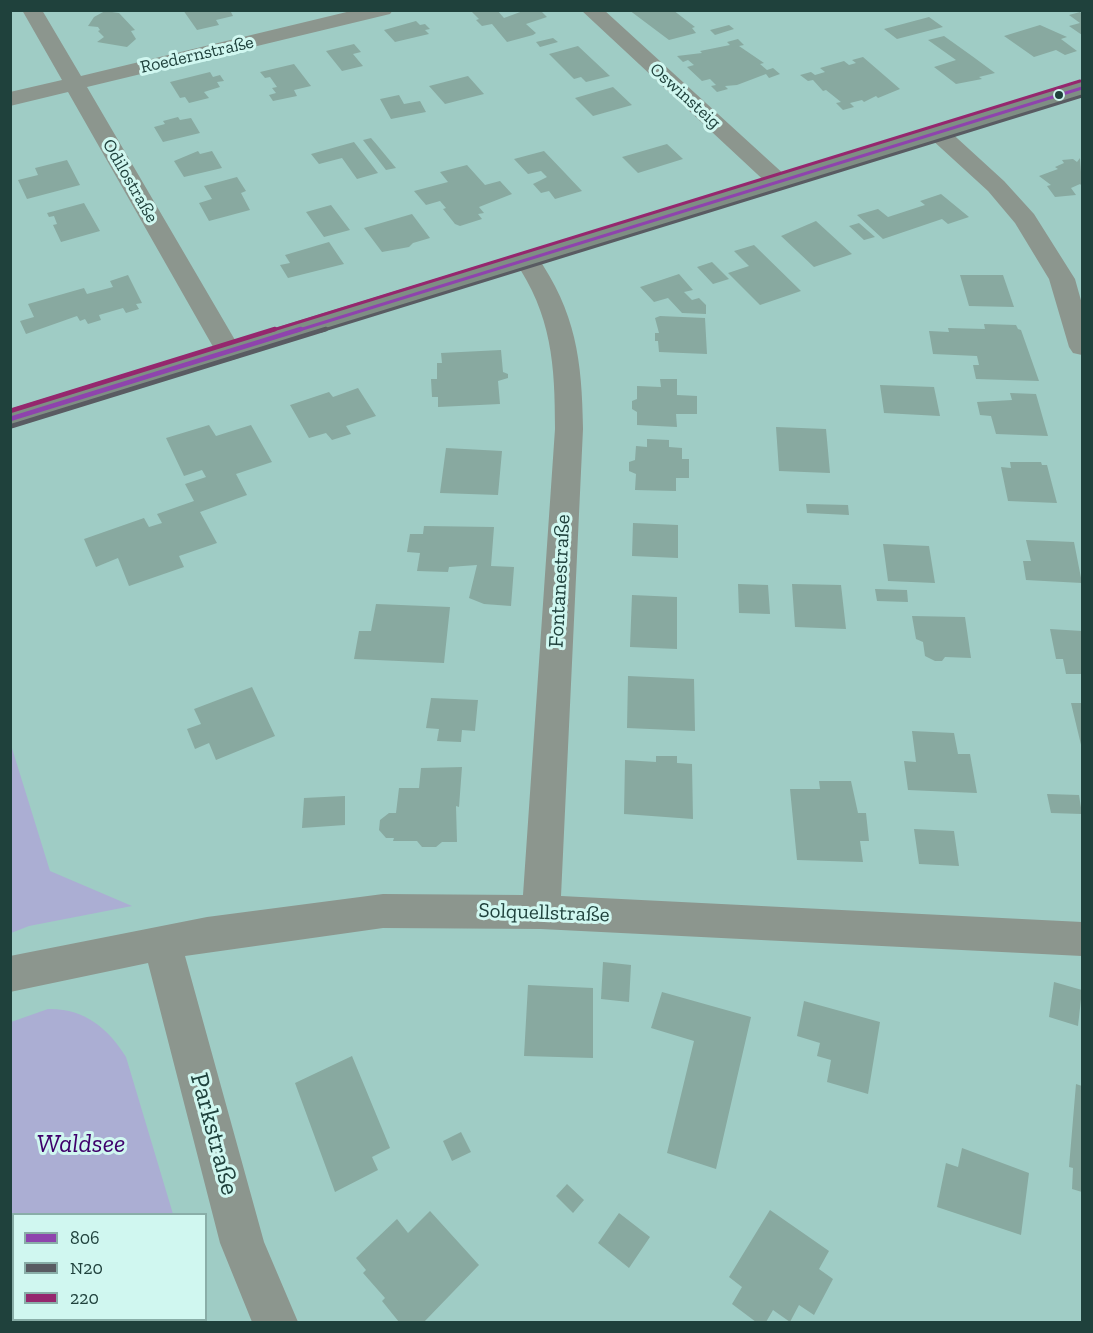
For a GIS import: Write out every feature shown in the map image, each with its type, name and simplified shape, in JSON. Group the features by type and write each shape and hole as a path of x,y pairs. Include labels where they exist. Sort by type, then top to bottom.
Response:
{"main road":[{"path":"10,418 1083,88"}],"street":[{"name":"Odilostraße","path":"32,10 229,352"},
{"name":"Roedernstraße","path":"10,99 383,10"},
{"name":"Oswinsteig","path":"591,10 779,182"},
{"path":"938,133 996,186 1025,219 1062,279 1083,347"},
{"name":"Fontanestraße","path":"527,260 543,281 554,305 563,336 569,381 569,440 541,912"},
{"name":"Solquellstraße","path":"10,974 162,942 280,922 383,911 541,912 1083,939"},
{"name":"Parkstraße","path":"162,942 242,1243 275,1323"}],"green space":[{"path":"11,745 50,871 132,906 29,926 11,933"},
{"name":"Waldsee","path":"48,1009 61,1010 84,1016 111,1037 126,1057 173,1213 12,1213 12,1321 207,1322 11,1322 11,1022"}],"building":[{"path":"183,10 230,10 233,16 216,20 219,25 197,30"},
{"path":"497,10 504,18 523,11 540,10 547,17 526,24 536,33 533,35 507,42 492,24 482,26 476,20 479,19 472,12"},
{"path":"629,10 673,10 695,27 692,28 696,33 669,40"},
{"path":"105,11 119,13 135,30 131,31 136,39 127,47 97,42 104,37 98,31 100,30 98,27 88,26 94,17"},
{"path":"1080,12 1082,14 1082,35 1069,26 1080,23 1069,15"},
{"path":"929,17 943,27 897,39 884,29"},
{"path":"416,21 420,25 425,24 430,29 425,30 429,34 395,42 384,30"},
{"path":"729,25 734,29 715,35 710,30"},
{"path":"1040,25 1067,37 1061,39 1077,51 1065,55 1056,50 1034,57 1004,36"},
{"path":"944,36 995,73 979,77 982,79 956,84 934,67 956,60 928,40"},
{"path":"553,38 558,42 540,47 536,42"},
{"path":"738,39 744,45 739,46 764,63 760,64 767,70 773,68 780,74 769,78 766,74 737,85 725,86 728,89 717,92 711,86 716,85 710,79 702,81 687,67 694,65 688,60 683,62 677,56 702,53 700,51 730,45 727,42"},
{"path":"354,44 361,52 353,54 363,66 342,71 326,51"},
{"path":"578,46 610,76 586,82 581,77 574,79 549,54"},
{"path":"863,57 900,89 864,102 862,100 850,103 854,107 843,110 836,103 841,102 826,90 823,91 813,80 808,81 800,75 811,72 815,75 825,72 820,68 844,61 849,65 856,63 852,60"},
{"path":"294,64 311,86 294,90 297,96 273,101 269,95 276,93 272,88 277,87 270,77 265,78 260,72"},
{"path":"210,72 213,77 220,75 224,81 217,82 220,87 204,92 209,98 189,103 185,97 180,98 170,82"},
{"path":"468,76 484,94 445,104 429,86"},
{"path":"613,87 632,105 593,116 575,98"},
{"path":"399,95 404,104 420,101 426,112 391,119 380,99"},
{"path":"178,117 180,120 191,118 200,133 163,142 154,127 165,124 163,121"},
{"path":"371,138 396,168 386,170 363,140"},
{"path":"354,142 378,173 357,179 342,158 319,164 311,154"},
{"path":"667,144 683,159 638,173 622,157"},
{"path":"198,151 200,154 212,151 222,168 184,177 174,161"},
{"path":"544,151 582,191 555,199 549,191 541,193 533,184 547,177 541,171 528,174 514,159"},
{"path":"1080,158 1082,186 1080,184 1071,188 1076,195 1055,197 1047,186 1051,185 1039,176 1058,169 1055,167 1064,163 1062,160 1073,159 1077,162"},
{"path":"67,160 80,185 27,199 18,180 38,175 35,168"},
{"path":"467,165 485,185 500,181 512,194 479,207 484,213 478,214 482,219 460,226 455,224 443,209 446,208 440,201 426,205 414,191 448,182 440,172"},
{"path":"237,177 246,191 241,193 250,210 209,221 199,203 212,199 204,186"},
{"path":"941,194 969,217 948,224 942,219 883,239 857,215 878,209 888,217 925,205 920,201"},
{"path":"84,203 100,231 61,242 53,225 57,224 54,216 49,217 47,213"},
{"path":"331,205 350,230 324,237 306,212"},
{"path":"412,214 430,238 413,243 409,247 382,252 364,228"},
{"path":"816,221 852,254 814,267 781,236"},
{"path":"859,223 875,237 864,240 849,226"},
{"path":"329,242 344,264 288,278 280,265 290,263 285,255"},
{"path":"754,245 801,291 760,305 728,273 749,266 734,251"},
{"path":"712,262 729,279 713,284 697,267"},
{"path":"679,274 693,290 684,292 692,300 699,298 706,305 706,314 682,313 668,298 654,302 640,287"},
{"path":"128,275 142,303 136,304 139,309 126,313 123,308 99,315 101,320 88,324 85,319 80,321 77,316 26,334 20,321 34,317 28,304 84,288 87,294 113,287 110,281"},
{"path":"960,275 1003,275 1014,307 969,306"},
{"path":"660,316 705,318 707,354 659,352 658,341 655,341 655,333 659,333 655,318"},
{"path":"984,324 1016,325 1021,330 1039,381 976,379 973,365 979,365 977,356 933,354 929,331 949,332 948,328 985,329"},
{"path":"501,350 503,372 508,374 508,378 498,381 500,404 438,407 438,397 432,397 431,379 437,379 437,363 442,363 441,353"},
{"path":"660,379 677,379 677,395 697,396 697,414 676,414 677,427 637,425 637,412 632,409 632,401 637,399 637,386 661,387"},
{"path":"880,385 934,387 940,416 884,413"},
{"path":"358,388 376,416 346,426 351,434 332,440 326,433 309,438 290,405 329,392 333,397"},
{"path":"1010,393 1036,394 1048,436 996,434 991,416 980,415 977,402 1012,400"},
{"path":"209,425 216,436 251,425 272,462 236,474 247,495 200,512 217,543 179,556 184,567 129,586 118,558 96,567 84,539 144,518 149,527 162,523 157,514 194,501 185,484 206,477 202,470 184,476 166,438"},
{"path":"776,427 826,429 830,473 779,471"},
{"path":"647,439 669,440 669,447 682,448 682,459 689,459 689,478 676,478 676,491 635,490 636,474 629,471 629,462 635,460 636,446 647,447"},
{"path":"446,448 502,451 498,495 440,493"},
{"path":"1010,462 1041,462 1042,465 1047,465 1057,503 1008,501 1001,467 1011,468"},
{"path":"806,504 848,505 849,515 807,513"},
{"path":"633,523 678,525 678,558 632,556"},
{"path":"424,526 494,527 491,566 514,567 511,606 484,604 469,598 477,565 449,567 448,572 417,571 420,553 407,552 410,534 423,534"},
{"path":"1026,540 1074,542 1082,583 1026,580 1023,561 1031,561"},
{"path":"883,544 929,546 935,583 888,581"},
{"path":"738,584 768,585 770,614 739,613"},
{"path":"792,584 841,585 846,629 795,627"},
{"path":"875,589 907,590 908,602 877,601"},
{"path":"632,595 677,597 677,649 630,647"},
{"path":"376,604 450,607 444,663 354,659 359,631 371,631"},
{"path":"912,616 965,617 971,658 945,657 942,661 935,661 925,656 923,642 916,639"},
{"path":"1050,629 1082,631 1082,674 1066,674 1063,659 1056,659"},
{"path":"628,676 694,679 695,731 627,728"},
{"path":"252,687 275,736 216,760 209,743 195,749 187,729 201,724 194,709"},
{"path":"431,698 478,700 475,731 462,730 461,742 437,741 439,729 426,728"},
{"path":"1071,703 1082,703 1082,749"},
{"path":"912,731 954,733 958,754 970,754 977,793 908,790 904,761 916,762"},
{"path":"656,756 677,756 677,763 692,764 693,819 624,814 625,760 656,762"},
{"path":"462,767 459,807 456,806 457,842 442,842 436,847 422,847 417,841 393,841 394,838 386,838 379,830 380,820 389,813 396,813 399,788 419,788 421,768"},
{"path":"819,781 851,781 858,813 866,813 869,841 860,841 863,862 797,860 790,789 820,789"},
{"path":"1047,794 1079,795 1082,814 1051,813"},
{"path":"345,796 345,825 302,828 304,798"},
{"path":"914,829 954,831 959,866 919,864"},
{"path":"603,962 631,965 629,1002 601,999"},
{"path":"1054,982 1082,990 1078,1026 1049,1017"},
{"path":"528,985 593,988 593,1058 524,1056"},
{"path":"662,992 751,1017 716,1169 667,1153 694,1041 651,1028"},
{"path":"804,1001 880,1022 868,1094 827,1082 831,1060 817,1056 820,1043 797,1036"},
{"path":"352,1056 390,1148 372,1157 378,1170 335,1192 295,1083"},
{"path":"1076,1084 1082,1086 1082,1192 1072,1189 1073,1168 1069,1167"},
{"path":"461,1132 471,1152 452,1161 443,1141"},
{"path":"962,1148 1029,1173 1021,1235 937,1207 946,1163 958,1167"},
{"path":"567,1184 584,1200 573,1213 556,1196"},
{"path":"770,1210 829,1251 819,1269 833,1279 814,1315 799,1305 790,1322 773,1310 766,1322 756,1322 732,1304 742,1287 729,1277"},
{"path":"430,1211 479,1265 424,1322 399,1322 382,1301 385,1298 363,1273 366,1270 356,1258 397,1219 408,1233"},
{"path":"619,1213 650,1237 629,1268 598,1243"}],"transit line":[{"name":"220","path":"10,411 1080,81"},
{"name":"806","path":"10,419 1082,88"},
{"name":"N20","path":"12,426 1082,96"}]}
